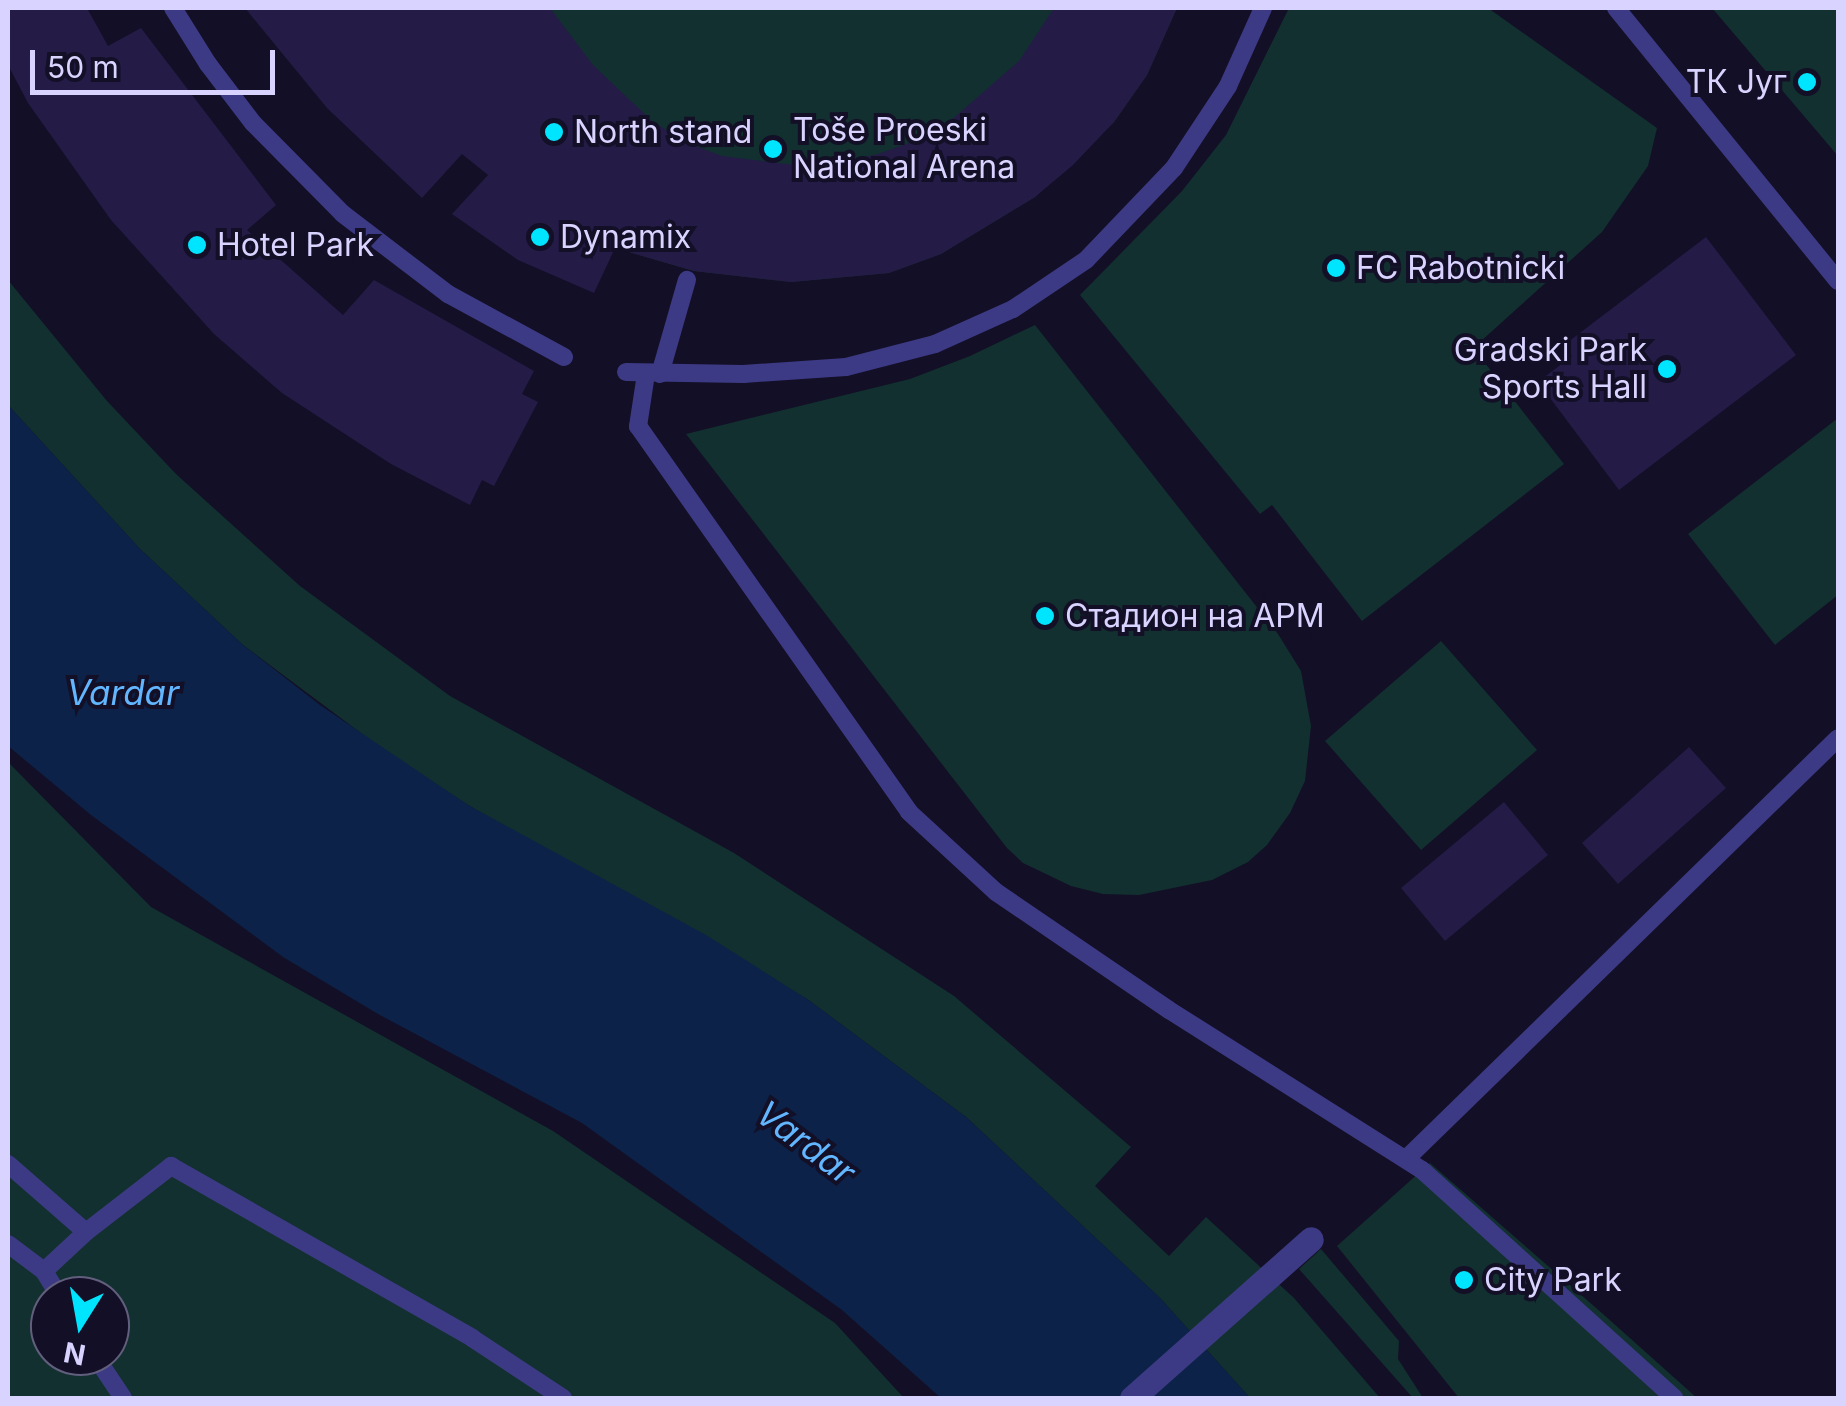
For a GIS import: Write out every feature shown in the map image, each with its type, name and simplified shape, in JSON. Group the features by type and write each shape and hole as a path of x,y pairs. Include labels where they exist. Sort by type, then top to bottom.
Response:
{"street":[{"path":"1132,1398 1311,1240"}],"lane":[{"path":"174,8 208,64 253,123 343,214 448,294 564,357"},
{"path":"626,372 743,374 846,367 935,344 1013,309 1086,260 1174,168 1228,86 1263,8"},
{"path":"1616,8 1838,282"},
{"path":"687,280 638,426 909,812 996,892 1169,1010 1406,1159 1674,1398"},
{"path":"1406,1159 1838,738"},
{"path":"8,1164 86,1232"},
{"path":"44,1271 86,1232 171,1166 472,1338 563,1398"},
{"path":"8,1244 47,1276"},
{"path":"108,1376 123,1398"}],"green space":[{"name":"Toše Proeski National Arena","path":"324,8 1177,8 1147,75 1114,122 1035,197 941,254 889,273 791,282 694,271 615,248 361,53"},
{"name":"FC Rabotnicki","path":"1289,8 1488,8 1657,128 1648,166 1602,232 1470,351 1474,349 1564,464 1362,621 1272,505 1260,514 1080,295 1182,191 1226,135"},
{"name":"ТК Југ","path":"1712,8 1838,8 1838,156"},
{"path":"8,280 107,401 176,474 300,586 450,696 734,853 954,996 1131,1147 1095,1186 1169,1256 1206,1217 1294,1298 1380,1398 1250,1398 1160,1298 966,1117 807,999 468,805 389,754 243,645 140,549 8,405"},
{"name":"Стадион на АРМ","path":"1035,325 1278,634 1301,671 1311,726 1305,781 1290,813 1267,845 1248,862 1212,880 1139,895 1103,894 1071,886 1023,863 1007,848 686,434 910,379"},
{"path":"1838,418 1838,595 1775,645 1688,534"},
{"path":"1441,641 1537,750 1421,850 1325,741"},
{"path":"8,762 151,907 553,1131 835,1323 904,1398 8,1398"},
{"name":"City Park","path":"1430,1163 1697,1398 1459,1398 1337,1246"},
{"path":"1321,1249 1399,1341 1398,1359 1423,1398 1413,1398 1299,1269"}],"water":[{"name":"Vardar","path":"8,405 140,549 243,645 320,705 468,805 706,935 807,999 966,1117 1160,1298 1250,1398 941,1398 842,1310 582,1123 378,1014 283,957 91,815 8,746"}],"building":[{"name":"Hotel Park","path":"8,8 87,8 108,46 141,28 276,205 247,230 343,315 374,280 534,371 522,394 538,402 494,486 482,480 470,505 391,464 282,393 214,334 111,220 28,103 8,65"},
{"name":"Toše Proeski National Arena","path":"245,8 550,8 593,65 652,121 685,142 722,156 803,166 875,155 912,142 949,122 1019,61 1054,8 1177,8 1147,75 1114,122 1073,165 1035,197 941,254 889,273 791,282 694,271 615,248 594,293 518,260 452,214 488,175 462,154 422,198 327,108"},
{"name":"Gradski Park Sports Hall","path":"1706,237 1796,355 1619,490 1538,382 1572,356 1564,345"},
{"path":"1689,747 1726,788 1618,884 1582,843"},
{"path":"1504,802 1548,855 1445,941 1401,888"}],"place":[{"name":"ТК Југ","path":"1807,82"},
{"name":"North stand","path":"554,132"},
{"name":"Toše Proeski National Arena","path":"773,149"},
{"name":"Dynamix","path":"540,237"},
{"name":"Hotel Park","path":"197,245"},
{"name":"FC Rabotnicki","path":"1336,268"},
{"name":"Gradski Park Sports Hall","path":"1667,369"},
{"name":"Стадион на АРМ","path":"1045,616"},
{"name":"City Park","path":"1464,1280"}]}
